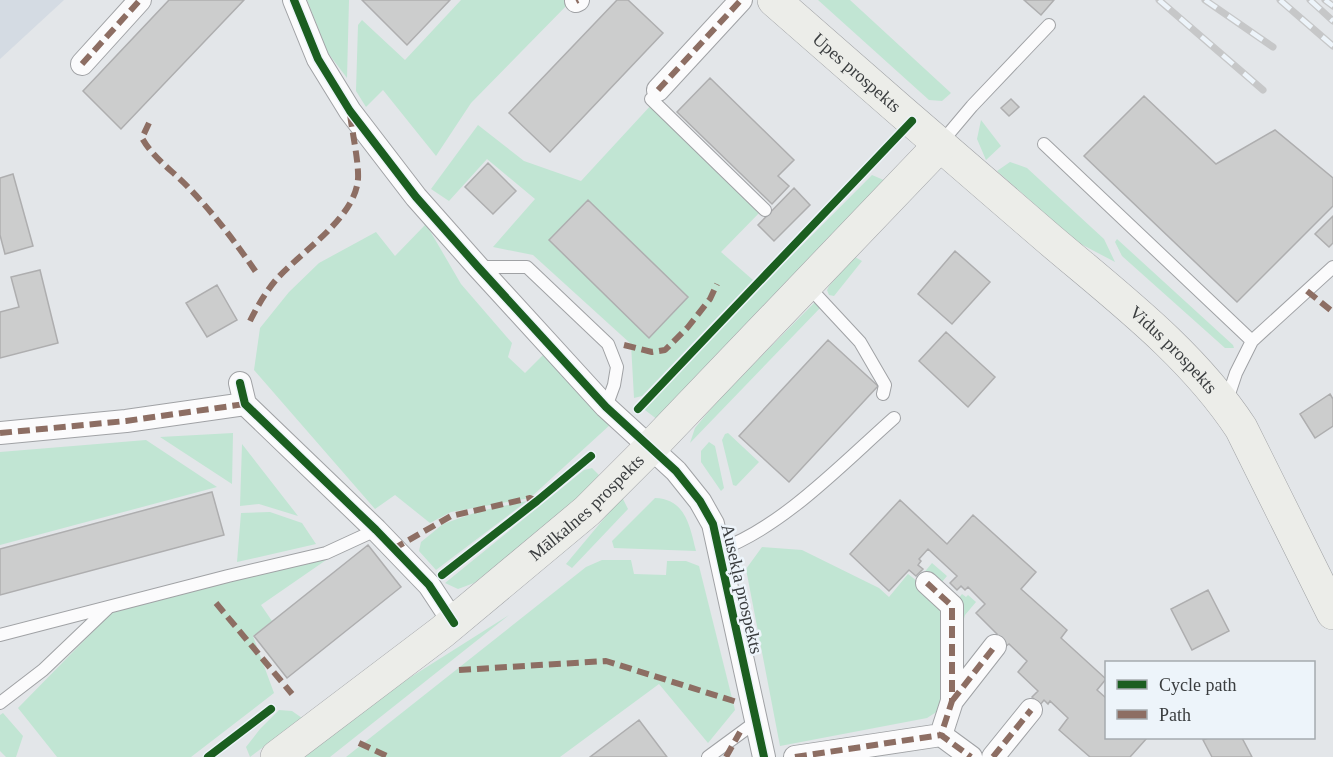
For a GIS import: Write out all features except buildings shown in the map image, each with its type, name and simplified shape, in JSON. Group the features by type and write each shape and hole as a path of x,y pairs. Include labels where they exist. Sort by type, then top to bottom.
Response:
{"main road":[{"name":"Upes prospekts","path":"774,0 939,145"},
{"name":"Mālkalnes prospekts","path":"277,757 454,623 587,511 807,285 939,145"},
{"name":"Vidus prospekts","path":"939,145 1125,304 1197,370 1226,404 1241,428 1333,613"}],"street":[{"path":"82,64 140,0"},
{"name":"Ausekļa prospekts","path":"294,0 318,59 350,111 416,197 606,406 676,471 700,501 713,524 764,757"},
{"path":"655,94 741,0"},
{"path":"0,433 126,422 243,393 429,585 454,623"},
{"path":"927,583 952,606 952,700 941,735"},
{"path":"952,700 995,646"},
{"path":"993,757 1031,710"},
{"path":"795,757 941,735 971,757"}],"lane":[{"path":"939,145 972,106 1049,25"},
{"path":"655,94 765,210"},
{"path":"1044,144 1252,341"},
{"path":"478,267 527,267 608,344 617,366 614,385 606,406"},
{"path":"1226,404 1236,373 1252,341 1333,267"},
{"path":"807,285 860,342 885,385 883,394"},
{"path":"719,550 741,542 784,514 894,418"},
{"path":"0,635 326,553 376,530"},
{"path":"0,704 43,670 111,606"},
{"path":"708,757 757,721"}],"shaded area":[{"path":"0,0 64,0 0,59"}],"green space":[{"path":"307,0 349,0 347,78 328,53"},
{"path":"461,0 572,0 471,103 436,156 383,90 366,107 356,91 358,25 362,20 405,60"},
{"path":"818,0 850,0 951,93 942,101 929,100"},
{"path":"653,103 762,210 721,252 753,280 642,396 634,398 631,344 533,255 493,247 535,199 487,159 449,201 431,189 478,125 524,161 581,181"},
{"path":"981,120 1001,146 986,160 977,139"},
{"path":"1010,162 1027,168 1104,239 1115,262 1077,242 997,171"},
{"path":"872,175 886,181 658,420 641,407"},
{"path":"426,224 461,284 512,343 508,357 525,373 543,355 611,424 530,498 451,512 430,523 395,495 375,509 254,370 260,328 289,292 319,263 376,232 395,256"},
{"path":"1117,239 1234,348 1225,348 1122,256 1115,242"},
{"path":"855,257 862,261 834,296 829,295 827,290 829,286"},
{"path":"817,300 822,306 690,443 695,428 719,399"},
{"path":"233,433 232,484 160,437"},
{"path":"728,433 759,462 736,486 733,485 722,440"},
{"path":"146,440 217,487 0,545 0,452"},
{"path":"709,442 715,446 724,488 721,491 701,462 701,451"},
{"path":"242,444 298,516 259,504 240,506"},
{"path":"592,468 599,475 571,506 474,583 458,589 445,583 584,470"},
{"path":"622,497 628,509 572,568 566,564"},
{"path":"655,498 674,503 680,509 689,524 696,551 614,548 612,541"},
{"path":"527,501 436,570 419,551 421,542 443,524 480,511"},
{"path":"270,512 302,523 316,544 237,562 241,513"},
{"path":"762,547 802,550 879,588 889,597 908,574 917,581 932,563 947,576 941,583 959,598 962,594 966,597 968,595 976,602 965,615 938,711 927,718 780,746 746,569"},
{"path":"329,558 261,605 272,621 253,636 274,693 191,757 57,757 18,708 115,609"},
{"path":"602,560 631,560 634,574 666,575 667,561 686,561 699,566 735,710 708,743 659,684 560,757 346,757 586,567"},
{"path":"509,615 330,757 305,757 384,694"},
{"path":"279,710 292,711 302,718 250,757 246,747"},
{"path":"3,713 23,736 16,757 6,757 0,751 0,715"}],"railway":[{"path":"1159,0 1263,90"},
{"path":"1205,0 1273,47"},
{"path":"1280,0 1333,46"},
{"path":"1310,0 1333,21"},
{"path":"1325,0 1333,6"}],"marked path":[{"path":"82,64 140,0"},
{"path":"658,90 741,0"},
{"path":"250,321 261,300 275,281 337,221 355,194 358,172 350,114"},
{"path":"149,123 142,138 147,145 207,208 256,272"},
{"path":"624,345 652,352 665,350 688,327 710,299 717,284"},
{"path":"1307,291 1333,312"},
{"path":"0,433 126,421 245,404"},
{"path":"393,549 451,516 530,498 537,501"},
{"path":"927,583 952,606 952,701 941,735 971,757"},
{"path":"216,603 292,694"},
{"path":"952,701 995,646"},
{"path":"459,670 606,661 737,702"},
{"path":"993,757 1031,710"},
{"path":"726,757 740,732"},
{"path":"795,757 941,735"},
{"path":"359,743 389,757"}],"cycle path":[{"path":"294,0 318,59 350,111 416,197 606,407 676,471 700,501 713,524 764,757"},
{"path":"638,409 912,121"},
{"path":"240,383 245,404 376,530 429,585 454,623"},
{"path":"442,575 591,456"},
{"path":"208,757 271,709"}]}
